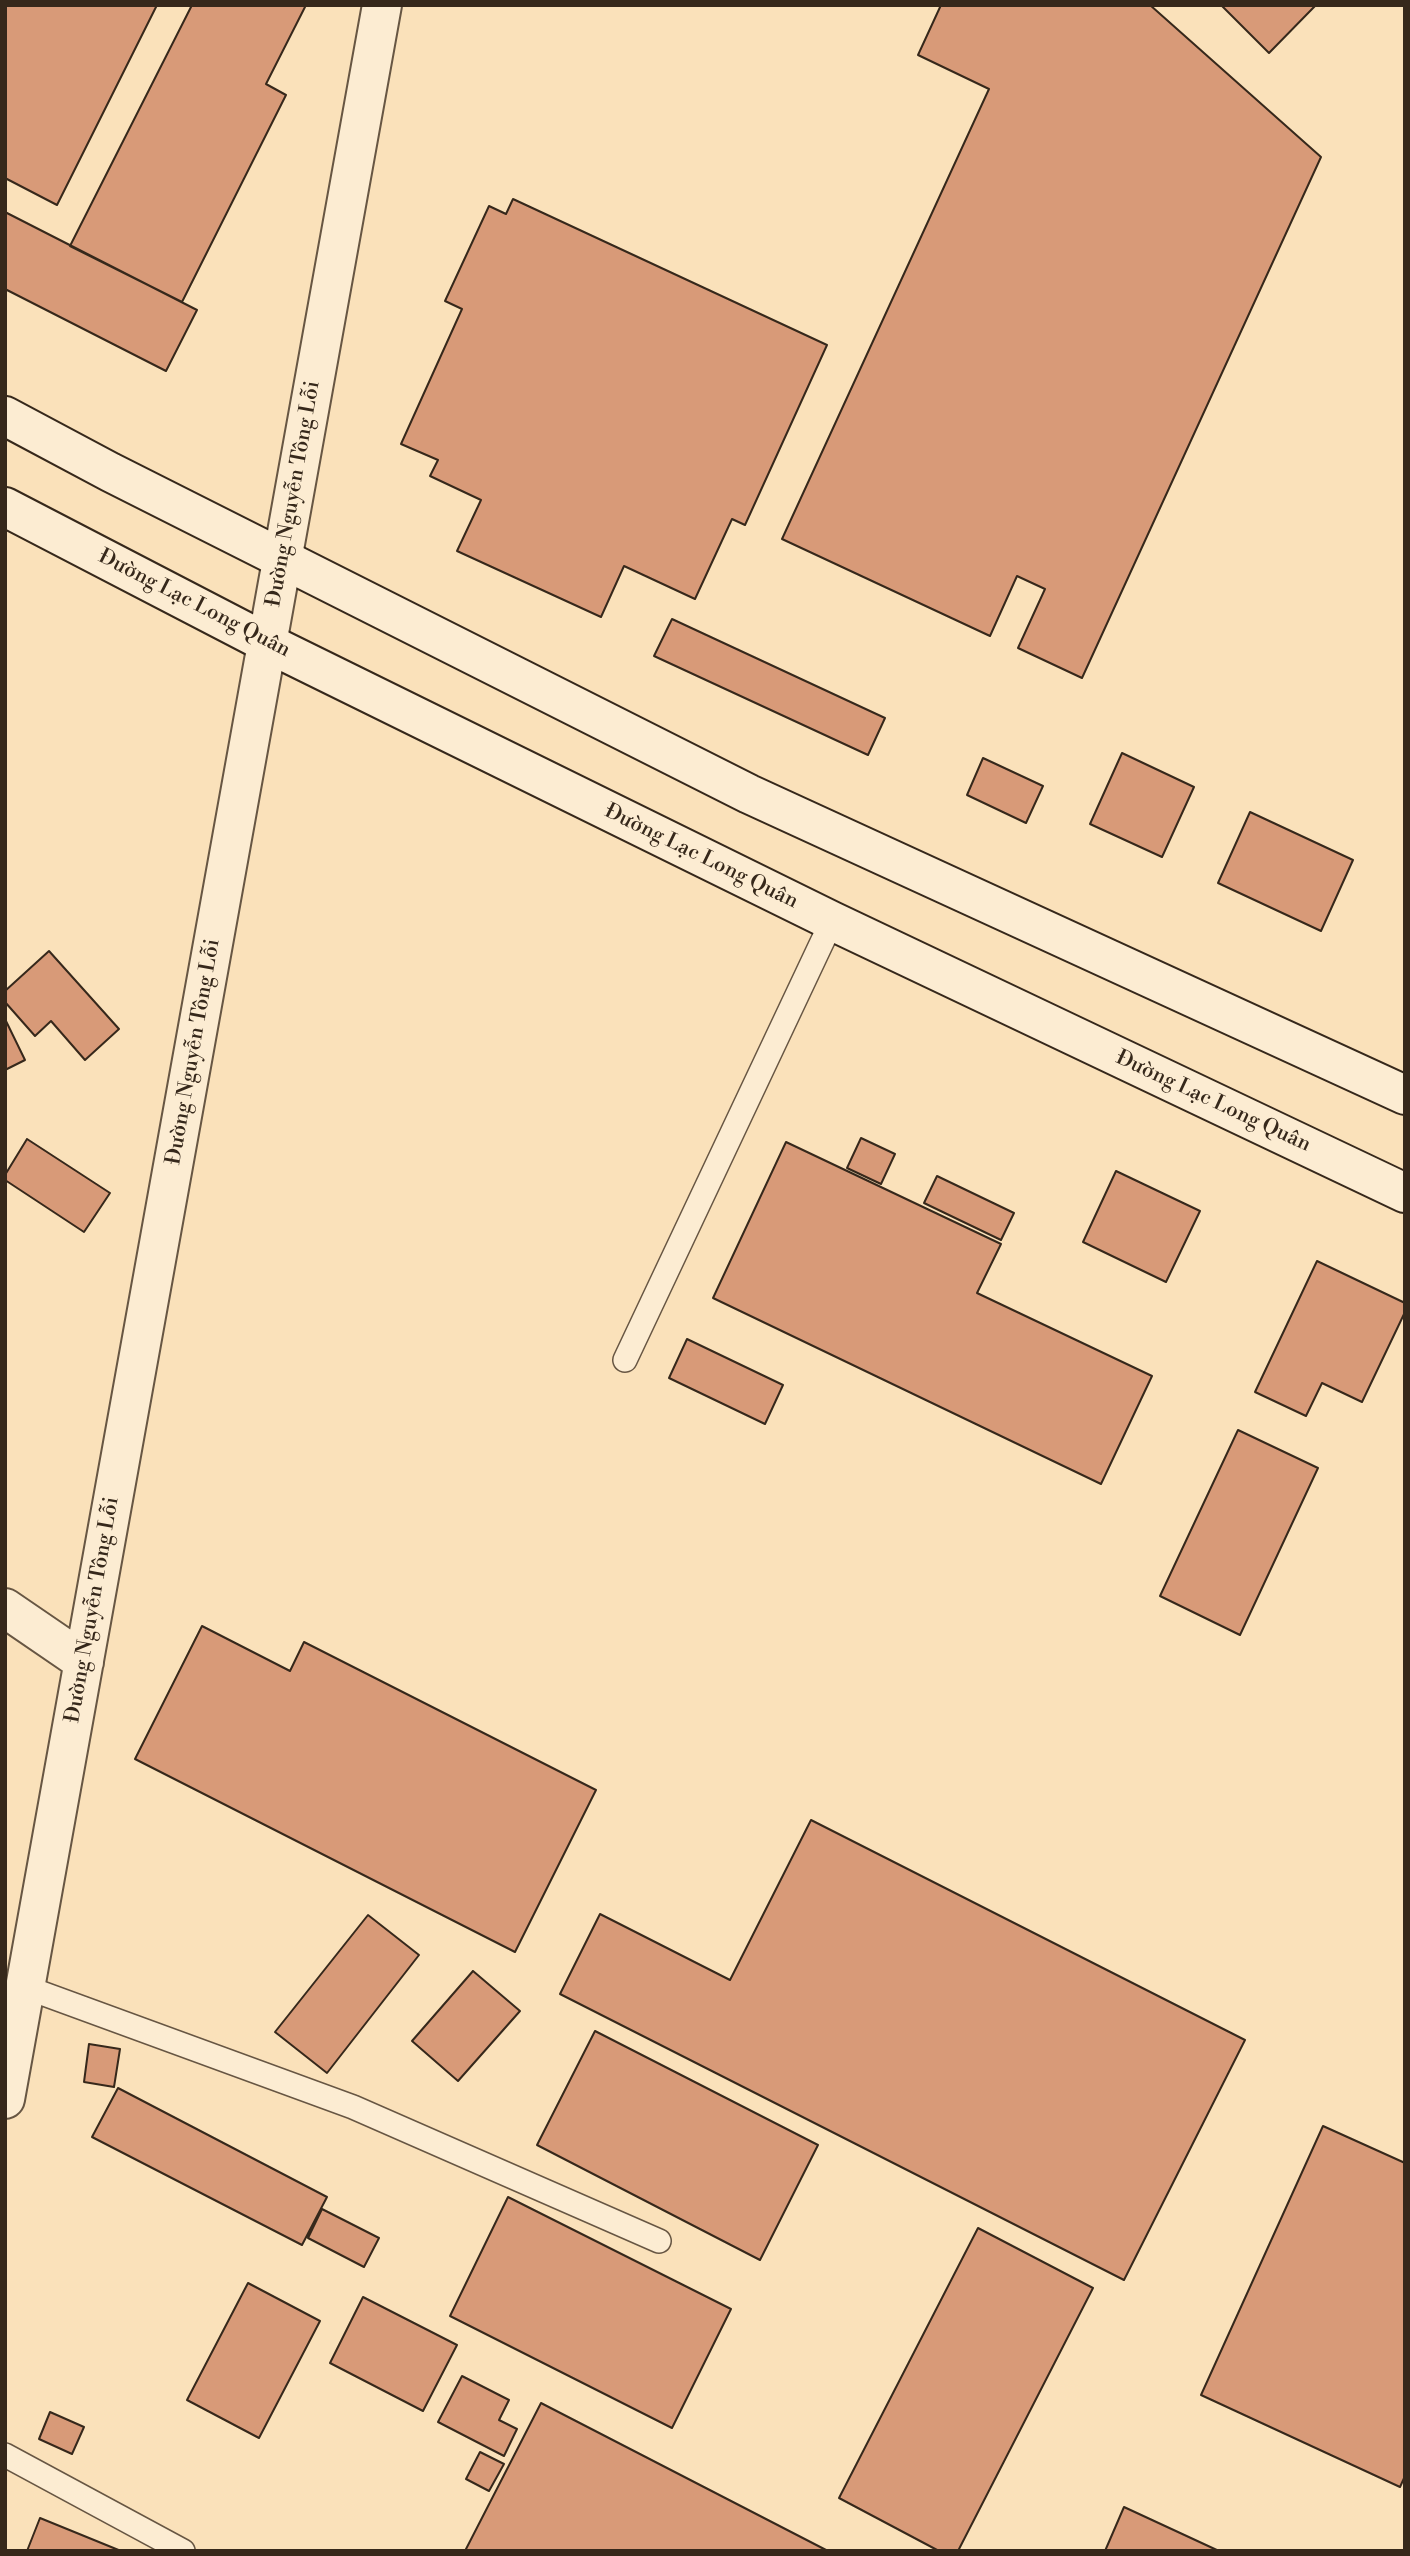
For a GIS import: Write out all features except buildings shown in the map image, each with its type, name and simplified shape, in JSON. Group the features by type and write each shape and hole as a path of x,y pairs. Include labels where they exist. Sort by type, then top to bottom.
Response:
{"main road":[{"name":"Đường Nguyễn Tông Lỗi","path":"5,2099 382,5"},
{"path":"5,416 110,472 749,794 1405,1095"},
{"name":"Đường Lạc Long Quân","path":"5,507 267,643 832,921 1405,1193"},
{"path":"5,1608 84,1662"}],"lane":[{"path":"625,1360 832,921"},
{"path":"26,1987 353,2107 659,2241"},
{"path":"5,2455 183,2551"}]}
